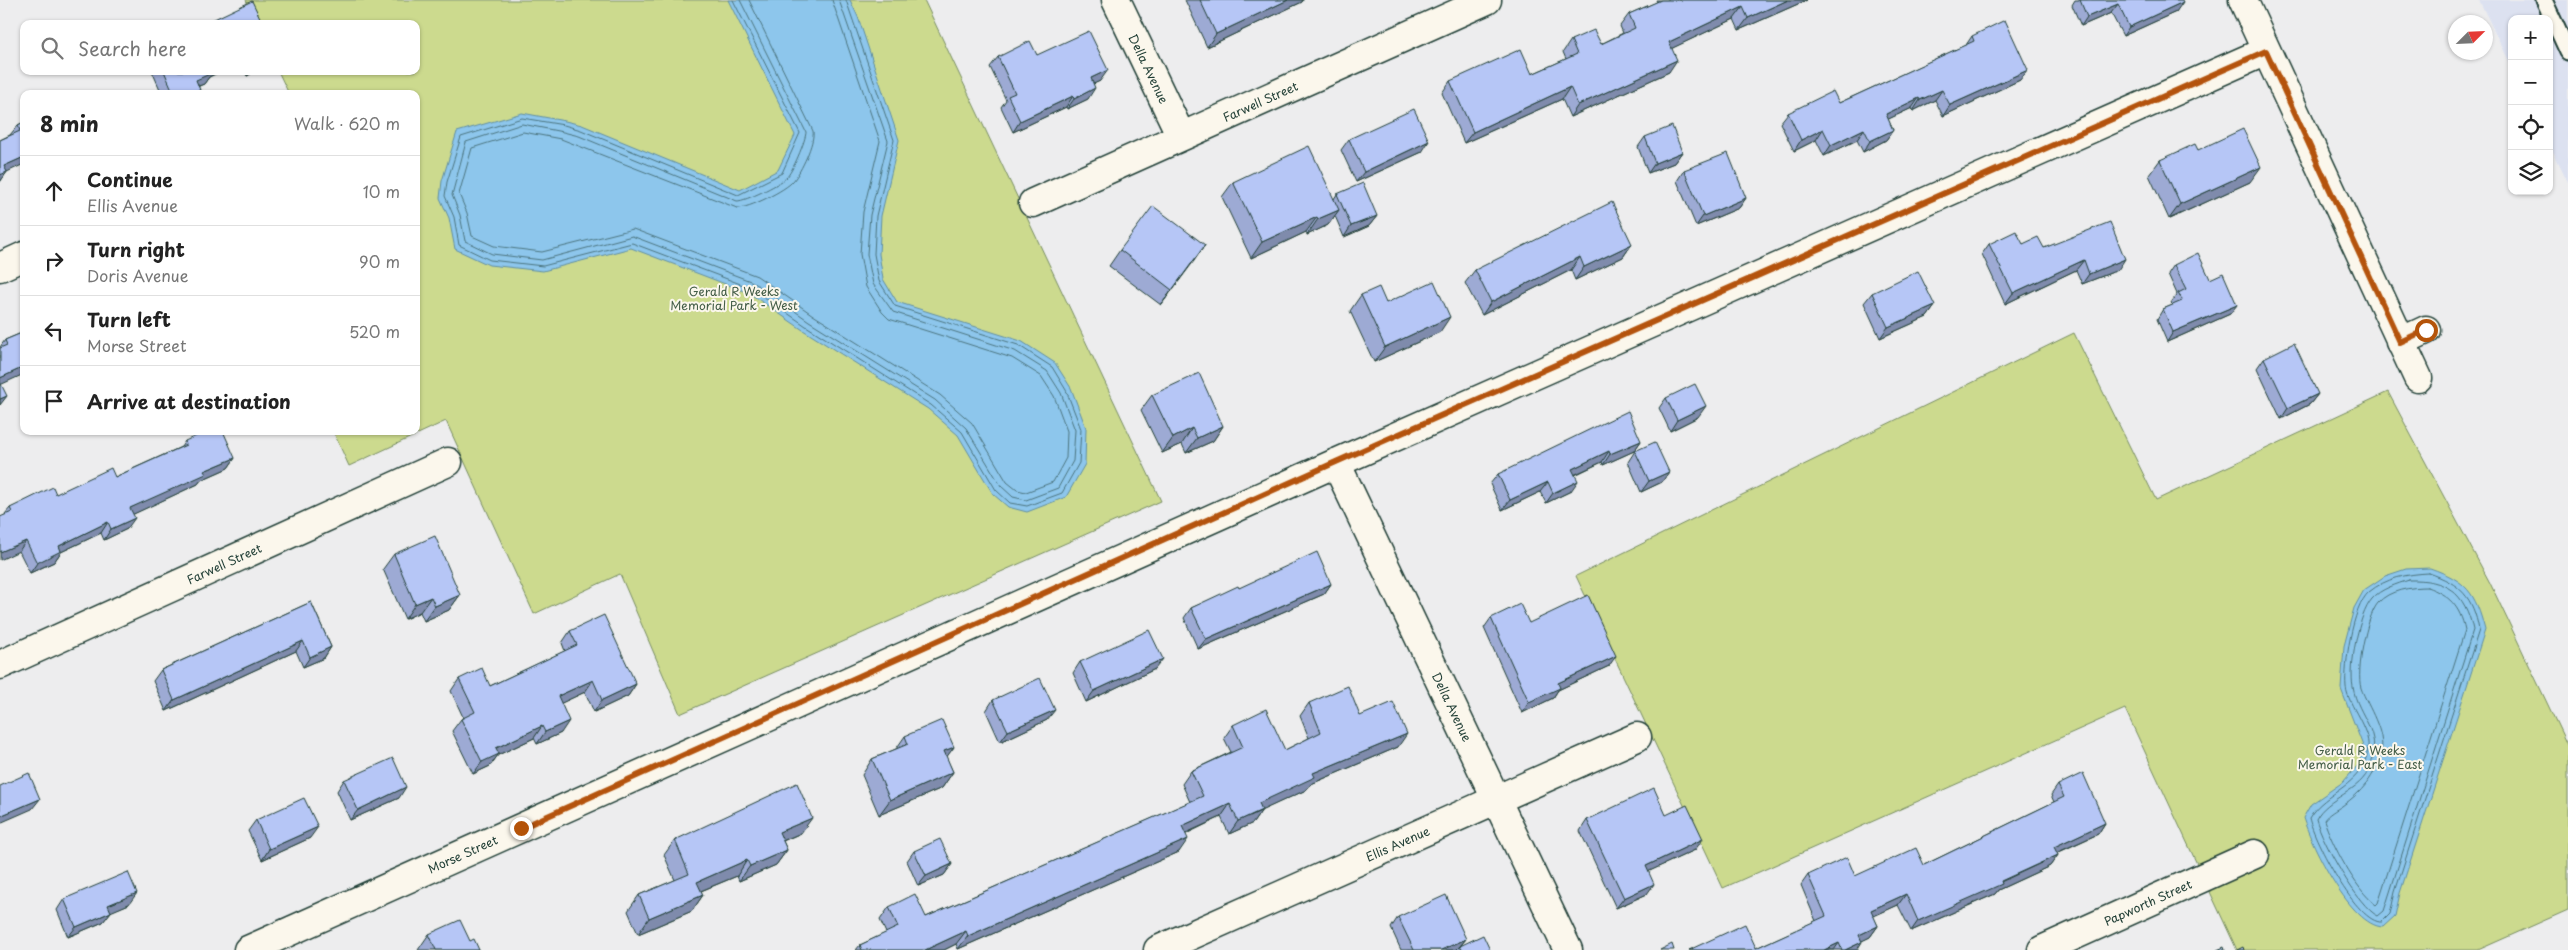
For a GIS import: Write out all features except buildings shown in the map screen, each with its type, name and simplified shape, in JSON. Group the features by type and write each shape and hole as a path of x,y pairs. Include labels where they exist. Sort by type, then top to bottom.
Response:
{"street":[{"name":"Della Avenue","path":"1116,0 1181,136"},
{"name":"Farwell Street","path":"1033,203 1487,0"},
{"path":"2243,0 2418,378"},
{"name":"Morse Street","path":"248,950 1336,462 2266,51"},
{"path":"0,267 20,258"},
{"path":"2400,342 2426,330"},
{"name":"Farwell Street","path":"0,665 448,462"},
{"name":"Della Avenue","path":"1336,462 1568,950"},
{"name":"Ellis Avenue","path":"1158,950 1637,737"},
{"name":"Papworth Street","path":"2042,950 2256,854"}],"lane":[{"path":"2544,0 2568,52"}],"shaded area":[{"path":"2479,0 2568,0 2568,182 2553,151 2553,15 2508,15 2508,59 2493,28 2493,15 2486,15"}],"green space":[{"name":"Gerald R Weeks Memorial Park - West","path":"246,0 924,0 1161,501 680,714 620,574 534,614 446,421 420,433 420,90 287,90 280,75 420,75 420,20 254,20"},
{"name":"Gerald R Weeks Memorial Park - East","path":"2074,333 2156,500 2388,392 2490,583 2568,747 2568,910 2478,950 2237,950 2125,709 1723,888 1576,576"},
{"name":"Gerald R Weeks Memorial Park - West","path":"335,435 416,435 349,466"}],"water":[{"path":"728,0 850,0 858,17 899,140 881,216 879,254 883,279 897,302 1021,341 1055,363 1071,388 1086,428 1085,464 1066,497 1027,512 1008,507 993,494 958,435 928,409 803,330 749,293 631,248 543,271 489,265 455,249 449,218 440,198 442,181 457,132 522,113 582,125 740,190 778,170 795,135"},
{"path":"2430,568 2453,578 2468,590 2477,606 2485,630 2400,893 2395,916 2383,927 2371,923 2358,913 2334,883 2315,847 2303,818 2311,804 2343,782 2359,764 2363,746 2341,689 2344,646 2354,608 2364,590 2385,576 2406,569"}],"route":[{"path":"521,828 1336,462 2266,51 2400,342 2426,330"}]}
